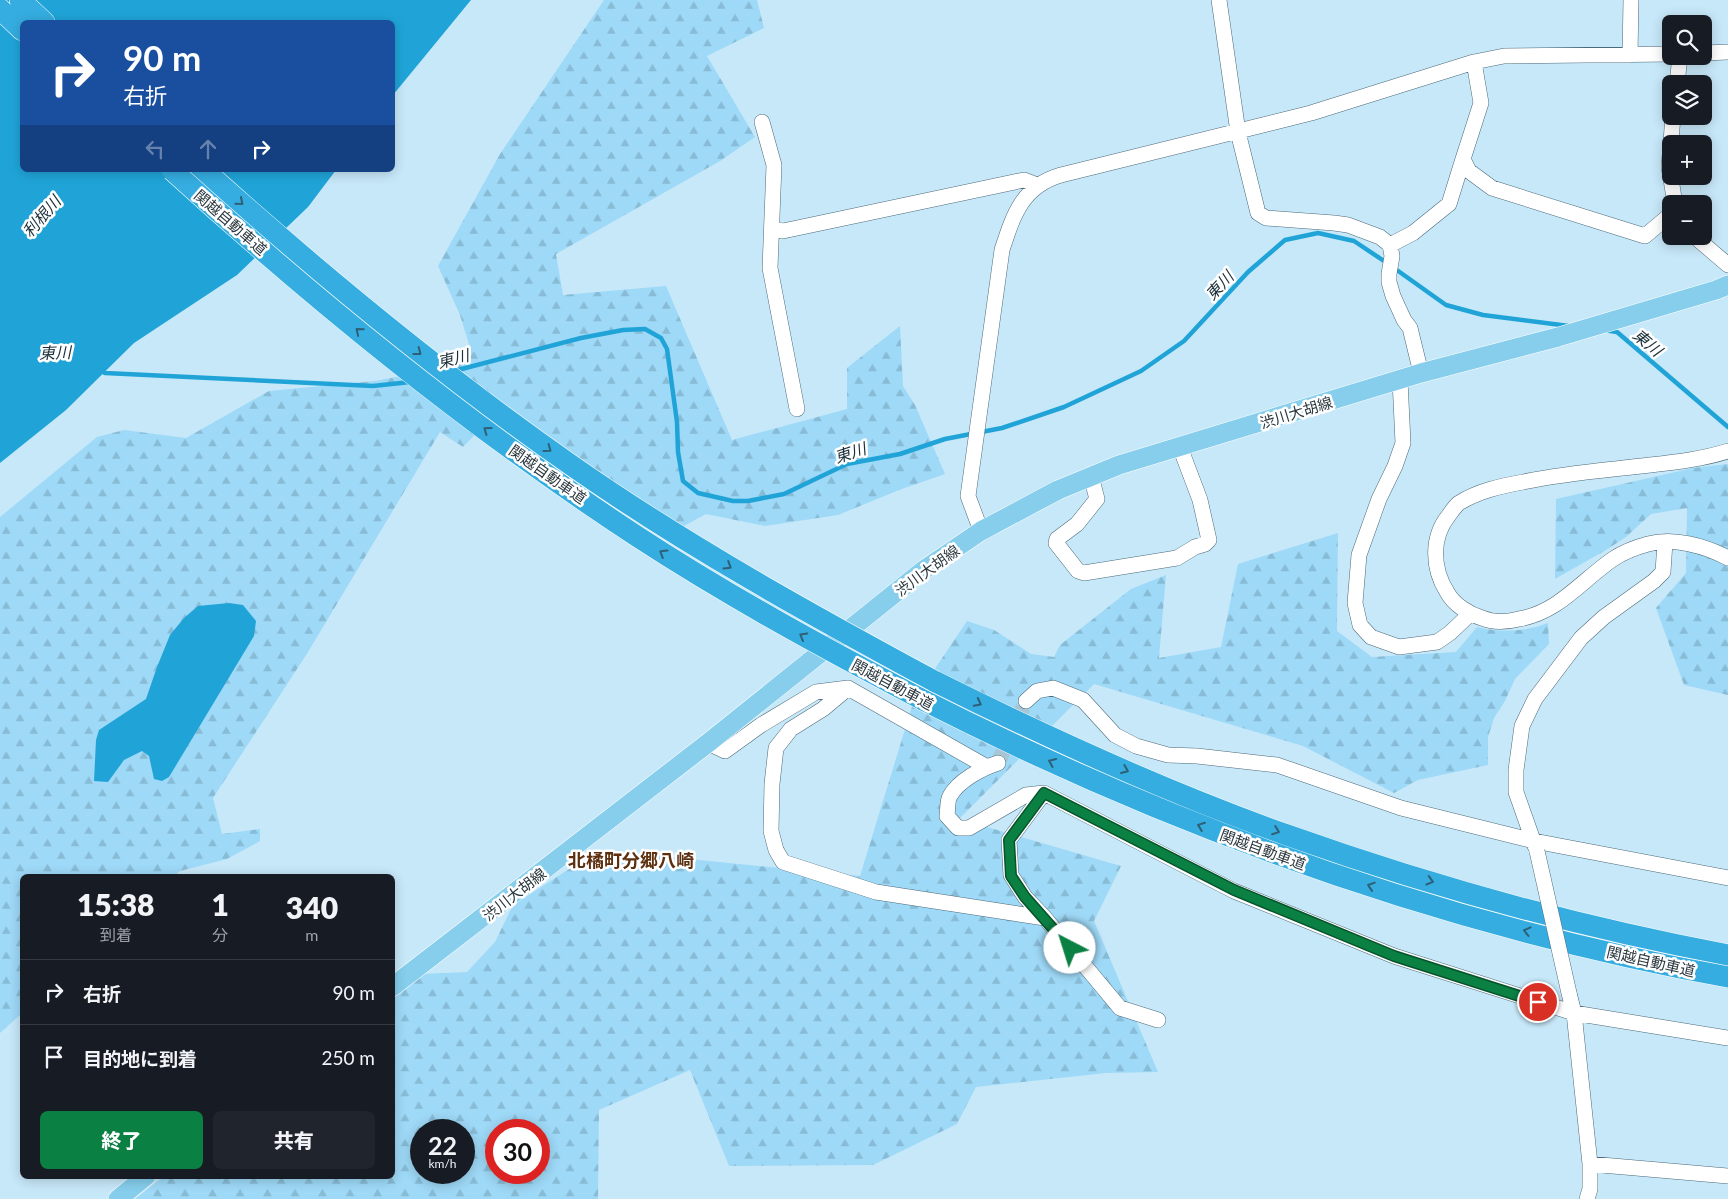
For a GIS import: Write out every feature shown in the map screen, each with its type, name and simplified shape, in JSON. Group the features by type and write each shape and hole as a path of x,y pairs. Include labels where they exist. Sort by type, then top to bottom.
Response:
{"highway":[{"path":"20,0 42,20"},
{"path":"0,8 20,28"},
{"name":"関越自動車道","path":"174,172 222,215 386,353 552,478 638,537 724,591 813,642 923,700 987,733 1084,777 1179,818 1280,856 1393,893 1495,923 1594,948 1728,978"},
{"name":"関越自動車道","path":"206,172 311,265 394,334 482,402 572,466 739,573 934,681 1010,719 1098,758 1186,796 1286,835 1501,902 1599,927 1728,955"}],"main road":[{"name":"渋川大胡線","path":"395,985 708,743 925,569 981,531 1058,490 1120,465 1420,373 1625,318 1728,285"},
{"path":"118,1199 142,1179"}],"street":[{"path":"1219,0 1238,132 1258,214 1266,218 1348,225 1380,237 1391,251 1389,274 1393,296 1404,320 1410,328 1420,373"},
{"path":"1630,55 1631,0"},
{"path":"1712,53 1728,52"},
{"path":"981,531 968,496 1002,250 1012,217 1021,202 1037,186 1048,179 1060,175 1311,113 1474,62 1504,56 1662,54"},
{"path":"1391,251 1449,204 1481,103 1474,62"},
{"path":"762,122 774,165 770,268 797,409"},
{"path":"1672,125 1669,167 1674,195"},
{"path":"1463,159 1469,171 1492,188 1645,236 1662,222"},
{"path":"772,230 783,232 1024,180 1037,186"},
{"path":"1705,245 1728,265"},
{"path":"1400,380 1403,443 1359,555 1355,602 1360,625 1371,637 1399,647 1437,642 1450,633 1470,614"},
{"path":"1091,476 1097,499 1077,524 1057,539 1056,543 1078,570 1084,573 1176,558 1195,547 1205,544 1209,540 1200,500 1180,447"},
{"path":"1728,451 1695,460 1533,480 1497,487 1458,504 1442,523 1435,544 1440,581 1449,596 1470,614 1490,621 1509,621 1530,617 1558,604 1614,558 1648,544 1665,542 1688,543 1717,552 1728,558"},
{"path":"1587,1199 1590,1189 1590,1164 1574,1013 1535,846 1516,792 1516,770 1522,726 1535,699 1581,638 1604,617 1654,581 1663,572 1665,542"},
{"path":"708,743 725,751 761,725 816,692 848,688 992,765 960,785 949,798 947,816 958,828 969,828 1026,795 1044,793 1234,890 1394,956 1574,1013 1728,1038"},
{"path":"848,688 824,710 791,730 776,748 772,784 771,831 776,850 783,862 876,892 1045,918"},
{"path":"1026,701 1037,691 1053,688 1083,700 1115,735 1136,746 1168,755 1197,756 1276,765 1401,808 1535,846 1728,878"},
{"path":"1044,793 1009,840 1011,876 1025,897 1045,918 1120,1008 1158,1020"},
{"path":"1590,1164 1728,1176"}],"green space":[{"path":"604,0 757,0 764,28 707,56 755,137 720,161 556,254 563,295 666,286 732,440 847,409 847,368 900,326 903,386 915,405 945,474 899,490 838,515 765,526 706,514 682,527 501,408 463,447 440,432 308,652 213,798 222,834 260,829 260,841 227,859 180,871 176,874 20,874 20,1015 0,1033 0,517 97,437 124,430 186,438 269,391 375,381 428,371 471,351 460,315 438,266 500,154"},
{"path":"1728,464 1728,695 1684,685 1656,608 1686,573 1687,508 1651,514 1626,537 1555,579 1556,499 1693,468"},
{"path":"1338,533 1337,631 1372,657 1456,652 1477,627 1513,631 1548,623 1549,644 1515,679 1505,701 1494,718 1488,737 1488,765 1418,780 1394,793 1303,746 1094,684 959,819 1121,866 1094,921 1158,1072 1106,1073 976,1087 957,1124 873,1165 729,1166 690,1070 599,1110 598,1199 135,1199 160,1179 395,1179 395,994 420,974 467,972 495,942 513,905 599,850 860,876 914,700 967,621 994,630 1031,654 1054,657 1060,645 1131,589 1166,575 1159,658 1221,647 1238,564"}],"water":[{"name":"利根川","path":"0,0 471,0 395,93 395,20 20,20 20,172 334,172 308,207 237,275 134,343 66,410 0,463"},
{"path":"229,603 243,605 256,621 254,636 169,777 162,781 154,779 149,756 142,751 124,760 108,782 94,781 96,740 99,730 146,699 170,635 184,618 198,606"}],"waterway":[{"name":"東川","path":"454,371 581,338 623,330 645,329 661,338 667,349 683,481 698,493 733,501 748,501 784,494 847,464 900,454 945,439 1002,428 1064,407 1141,371 1184,341 1248,272 1285,240 1318,233 1354,241 1387,263"},
{"name":"東川","path":"1394,268 1446,305 1483,315 1569,326"},
{"name":"東川","path":"1604,330 1617,332 1728,427"},
{"name":"東川","path":"101,371 105,373 373,386 410,382"}],"tunnel":[{"path":"998,763 1026,701"}],"district":[{"name":"北橘町分郷八崎","path":"631,860"}],"route":[{"path":"1070,948 1025,897 1011,876 1009,840 1044,793 1234,890 1394,956 1538,1002"}]}
